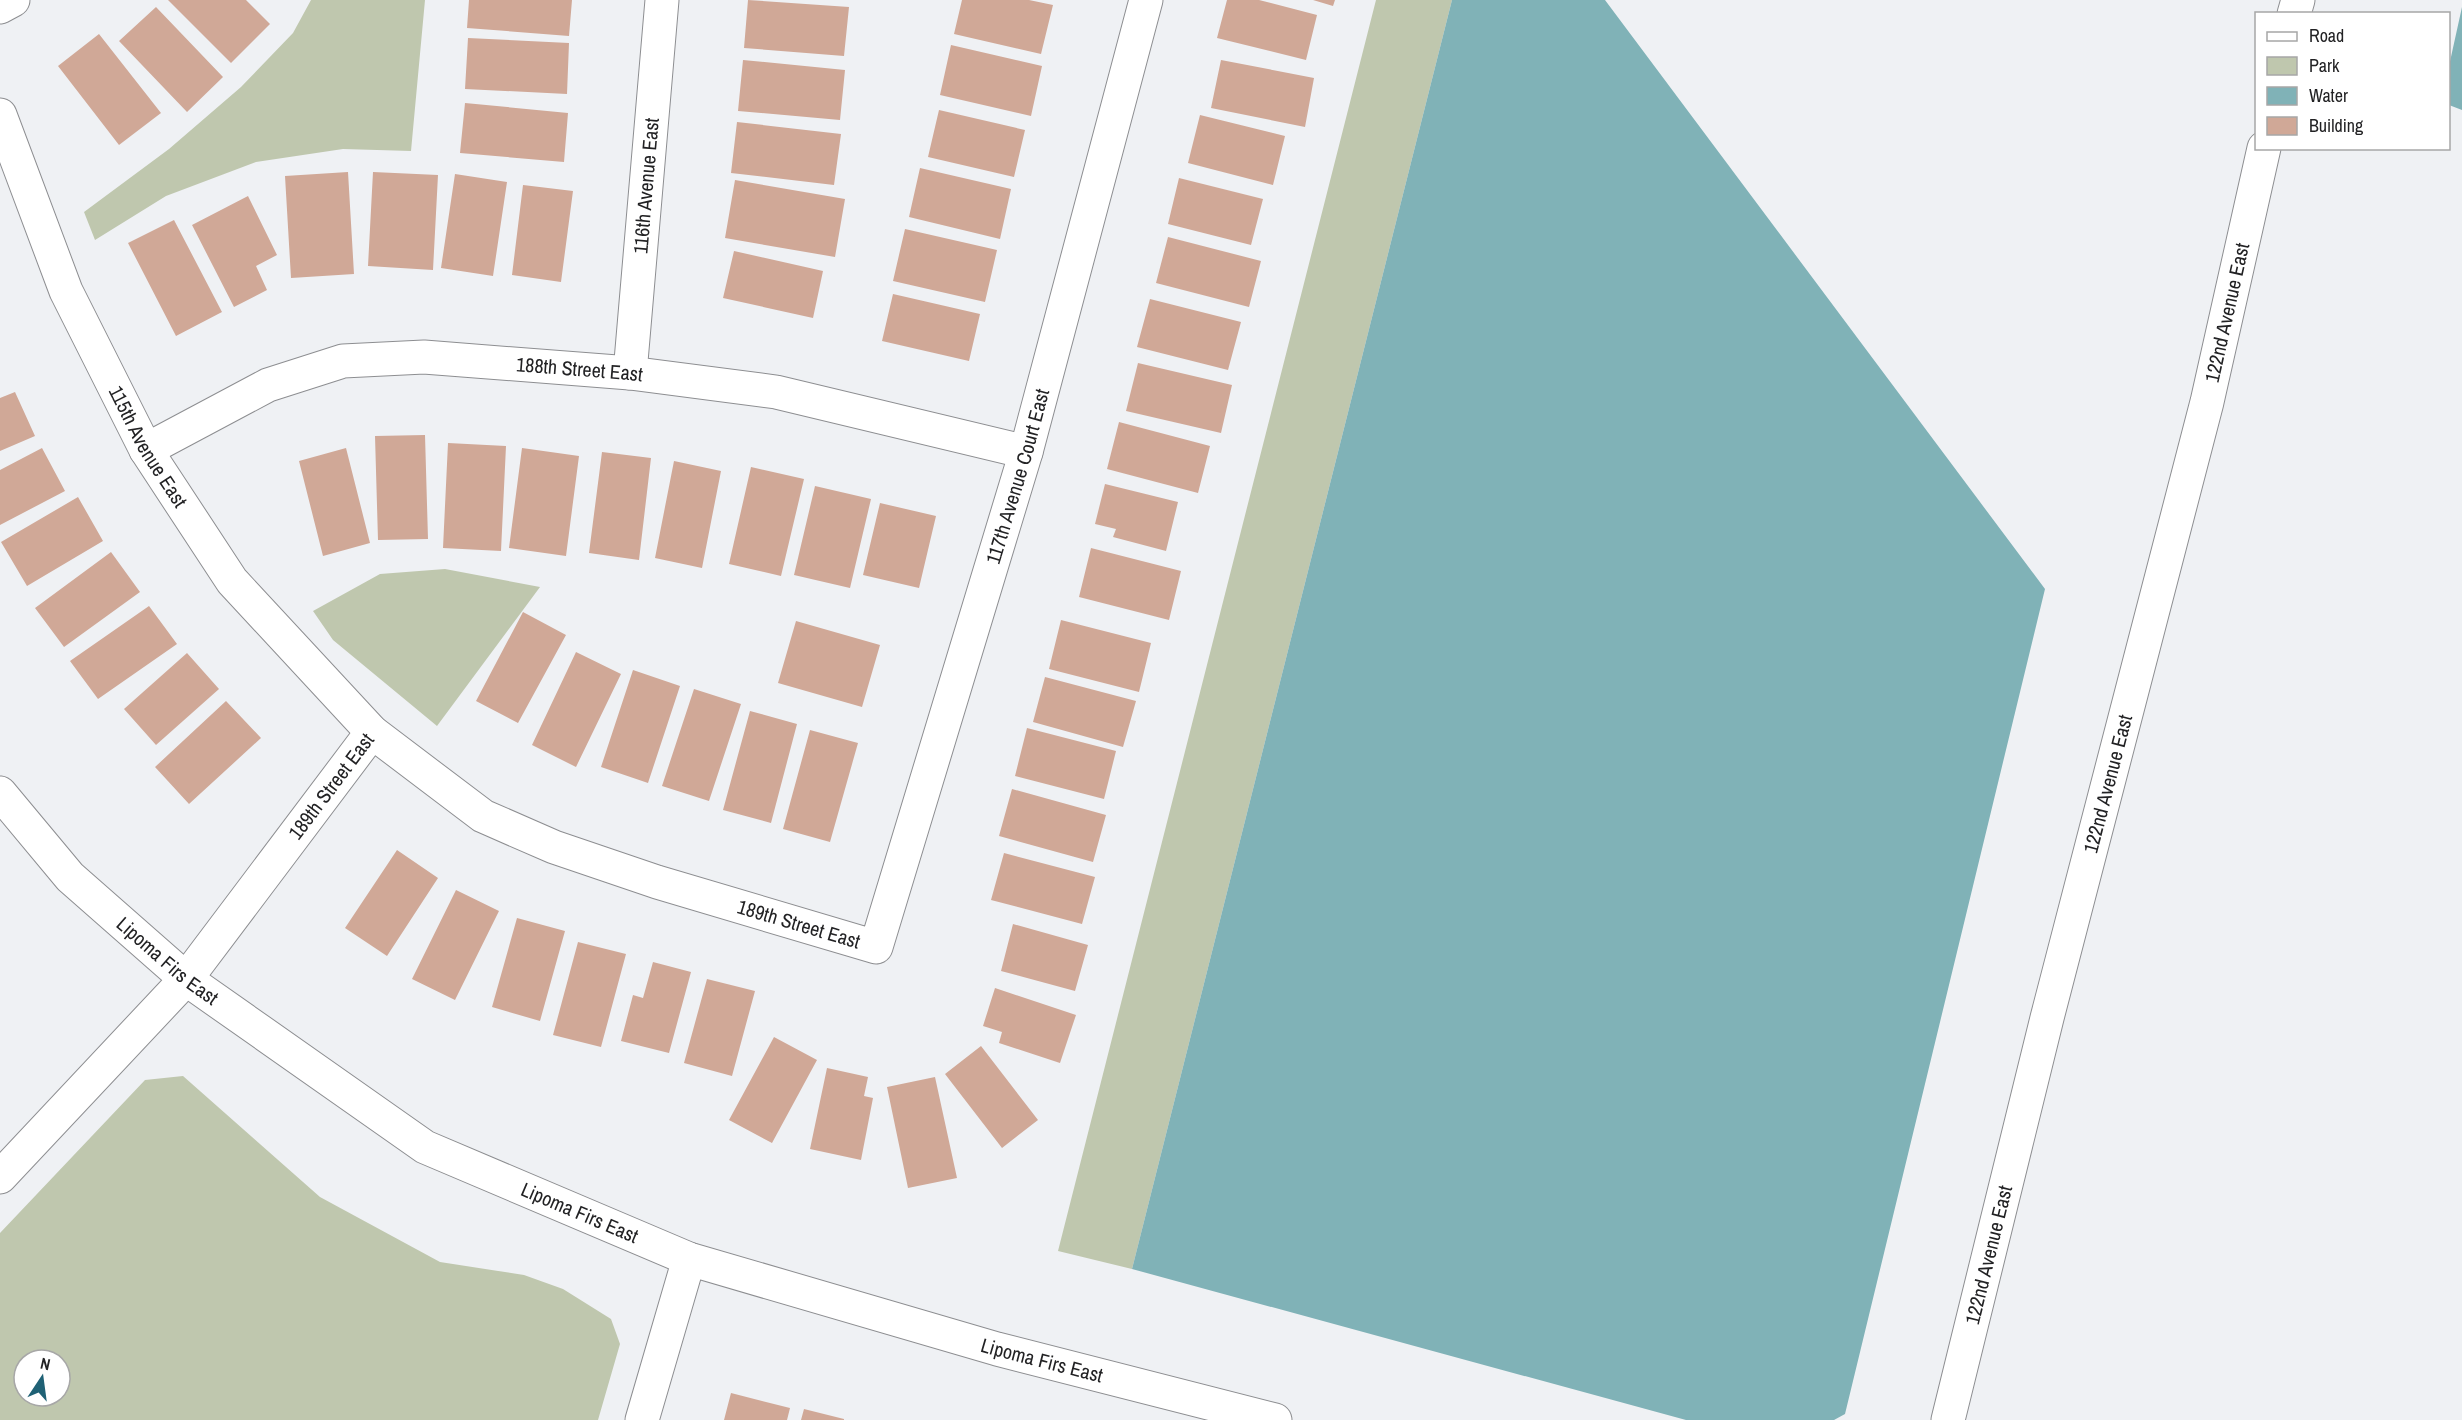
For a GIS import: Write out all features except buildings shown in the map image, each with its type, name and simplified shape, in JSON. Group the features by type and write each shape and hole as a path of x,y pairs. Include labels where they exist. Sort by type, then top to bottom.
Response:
{"street":[{"path":"0,7 13,0"},
{"name":"116th Avenue East","path":"630,373 662,0"},
{"name":"117th Avenue Court East","path":"876,947 1026,452 1146,0"},
{"name":"115th Avenue East","path":"0,115 66,291 146,450 232,581 372,732"},
{"name":"122nd Avenue East","path":"1948,1420 2050,1007 2207,402 2264,150"},
{"name":"188th Street East","path":"146,450 268,385 343,361 424,357 630,373 776,392 1026,452"},
{"name":"189th Street East","path":"0,1177 186,979 372,732 483,816 544,842 657,882 876,947"},
{"name":"Lipoma Firs East","path":"0,793 70,877 186,979 424,1147 689,1259 997,1349 1275,1420"},
{"path":"642,1420 689,1259"}],"green space":[{"path":"311,0 425,0 411,151 343,149 256,162 166,196 95,240 84,212 169,149 241,87 293,33"},
{"path":"1376,0 1452,0 1132,1269 1058,1251"},
{"path":"445,569 540,587 437,726 333,640 313,611 380,574"},
{"path":"183,1076 320,1197 440,1262 524,1275 563,1289 611,1319 620,1344 598,1420 0,1420 0,1233 145,1080"}],"water":[{"path":"1452,0 1605,0 2045,589 1845,1414 1834,1420 1686,1420 1132,1269"},
{"path":"2462,7 2462,110 2450,105 2450,61"}]}
